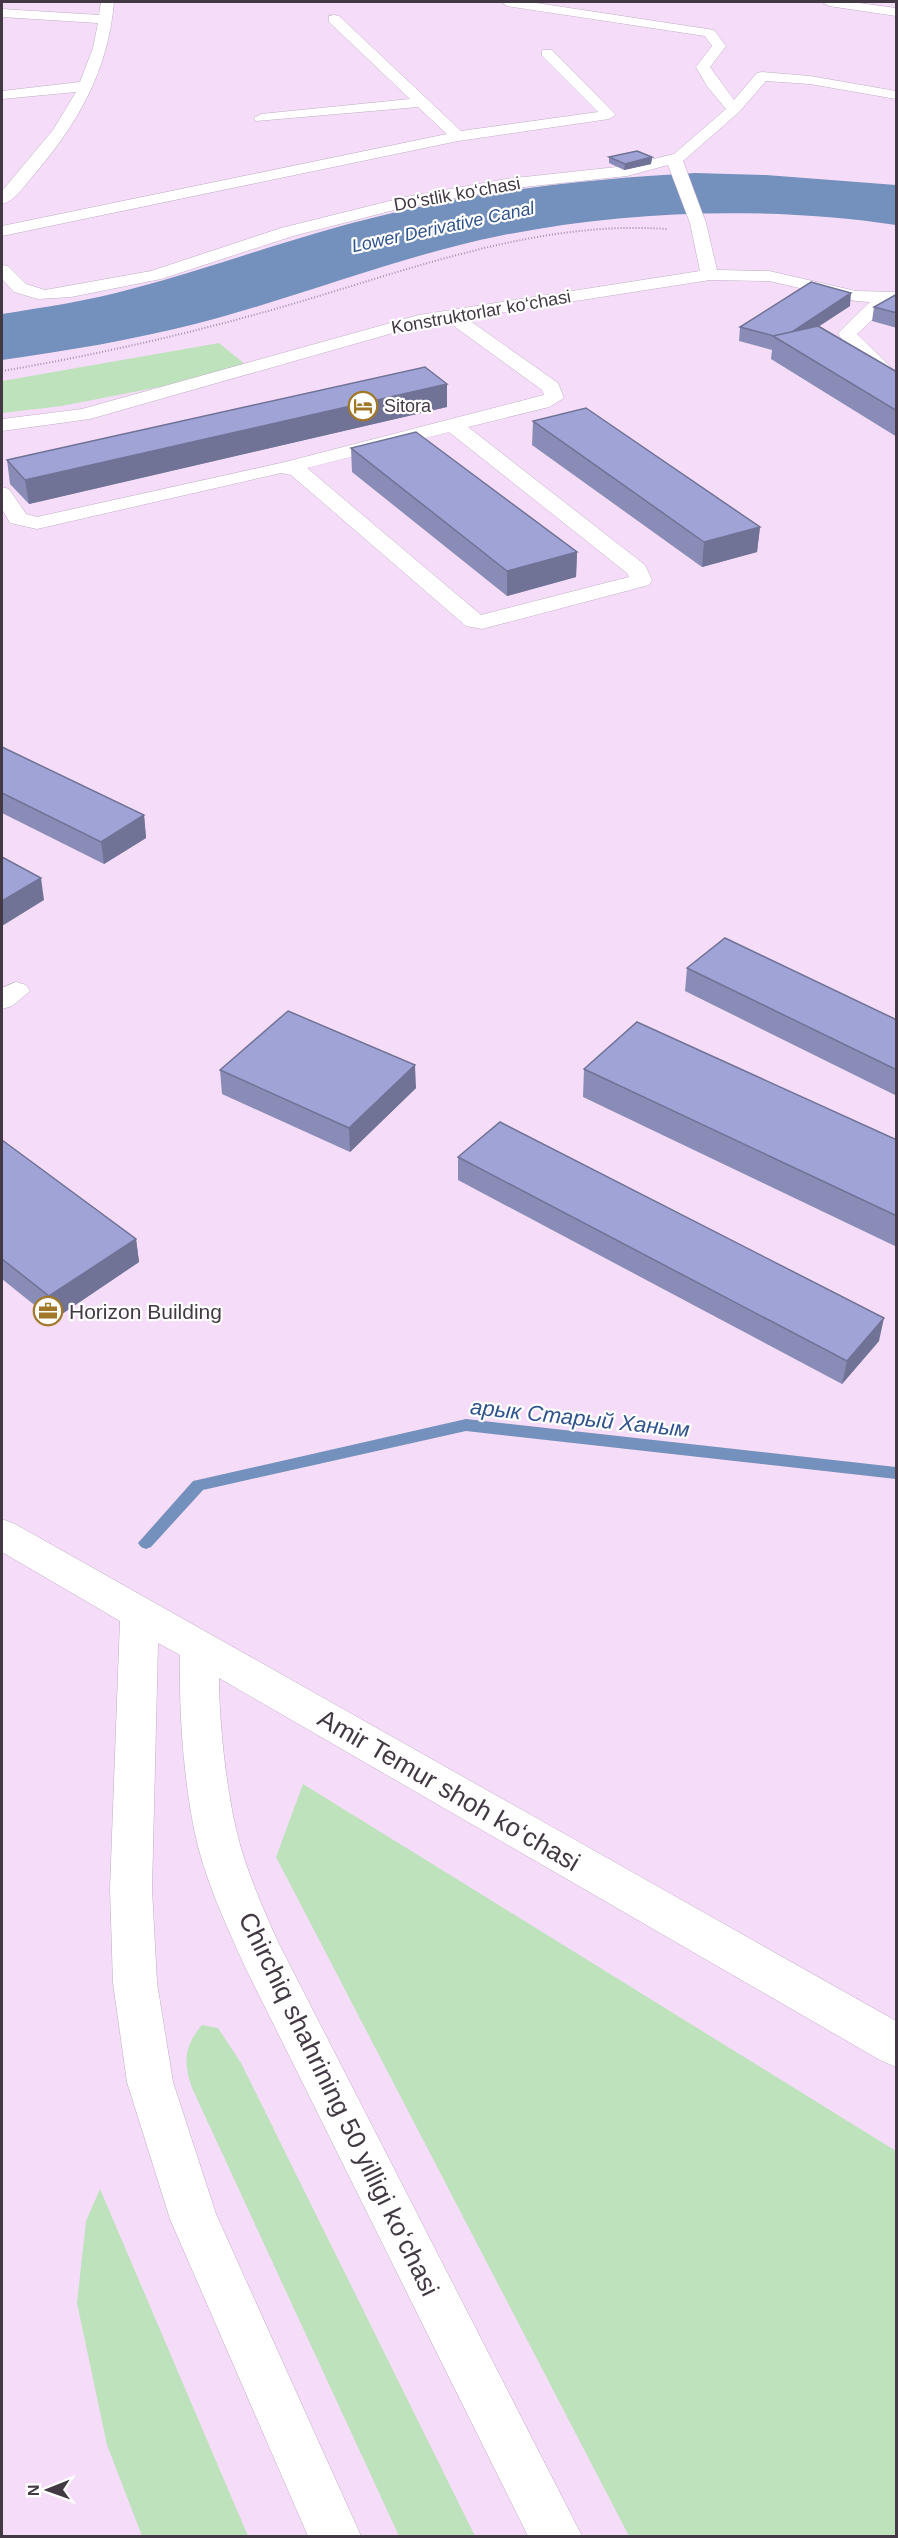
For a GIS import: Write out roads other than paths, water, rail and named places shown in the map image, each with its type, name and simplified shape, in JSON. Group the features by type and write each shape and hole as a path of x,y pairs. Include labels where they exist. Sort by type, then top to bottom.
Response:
{"street":[{"path":"2,199 47,149 87,86 98,59 107,2"},
{"path":"507,2 709,33 719,46 703,68 712,83 734,109"},
{"path":"829,2 897,12"},
{"path":"2,13 106,19"},
{"path":"334,19 458,136"},
{"path":"2,231 458,136 609,115 547,53"},
{"name":"Do‘stlik ko‘chasi","path":"2,270 20,288 45,295 71,292 155,274 287,232 406,202 525,181 627,171 675,159 734,109 762,76 810,80 897,95"},
{"path":"9,79 25,91"},
{"path":"2,95 87,86"},
{"path":"261,118 421,102"},
{"path":"675,159 699,228 710,275"},
{"name":"Konstruktorlar ko‘chasi","path":"2,425 83,415 408,323 449,314 710,275 769,276 855,296 891,297"},
{"path":"891,297 847,333 850,340 864,351 879,369 897,380"},
{"path":"2,493 18,518 37,523 289,467 554,398 551,387 449,314"},
{"path":"289,467 298,471 474,621 483,622 641,580 637,570 461,433 457,424"},
{"name":"Amir Temur shoh ko‘chasi","path":"2,1534 897,2045"},
{"path":"140,1613 131,1889 135,1983 150,2082 194,2219 335,2536"},
{"name":"Chirchiq shahrining 50 yilligi koʻchasi","path":"200,1649 199,1707 215,1829 234,1891 262,1956 556,2536"}],"water":[{"name":"Lower Derivative Canal","path":"695,173 766,175 896,185 896,225 798,215 748,213 647,216 548,227 499,236 422,255 195,324 99,345 2,360 2,314 115,293 317,233 458,199 536,187"}],"waterway":[{"name":"арык Старый Ханым","path":"146,1543 198,1485 466,1425 896,1473"}],"place":[{"name":"Sitora","path":"363,406"},
{"name":"Horizon Building","path":"48,1311"}]}
